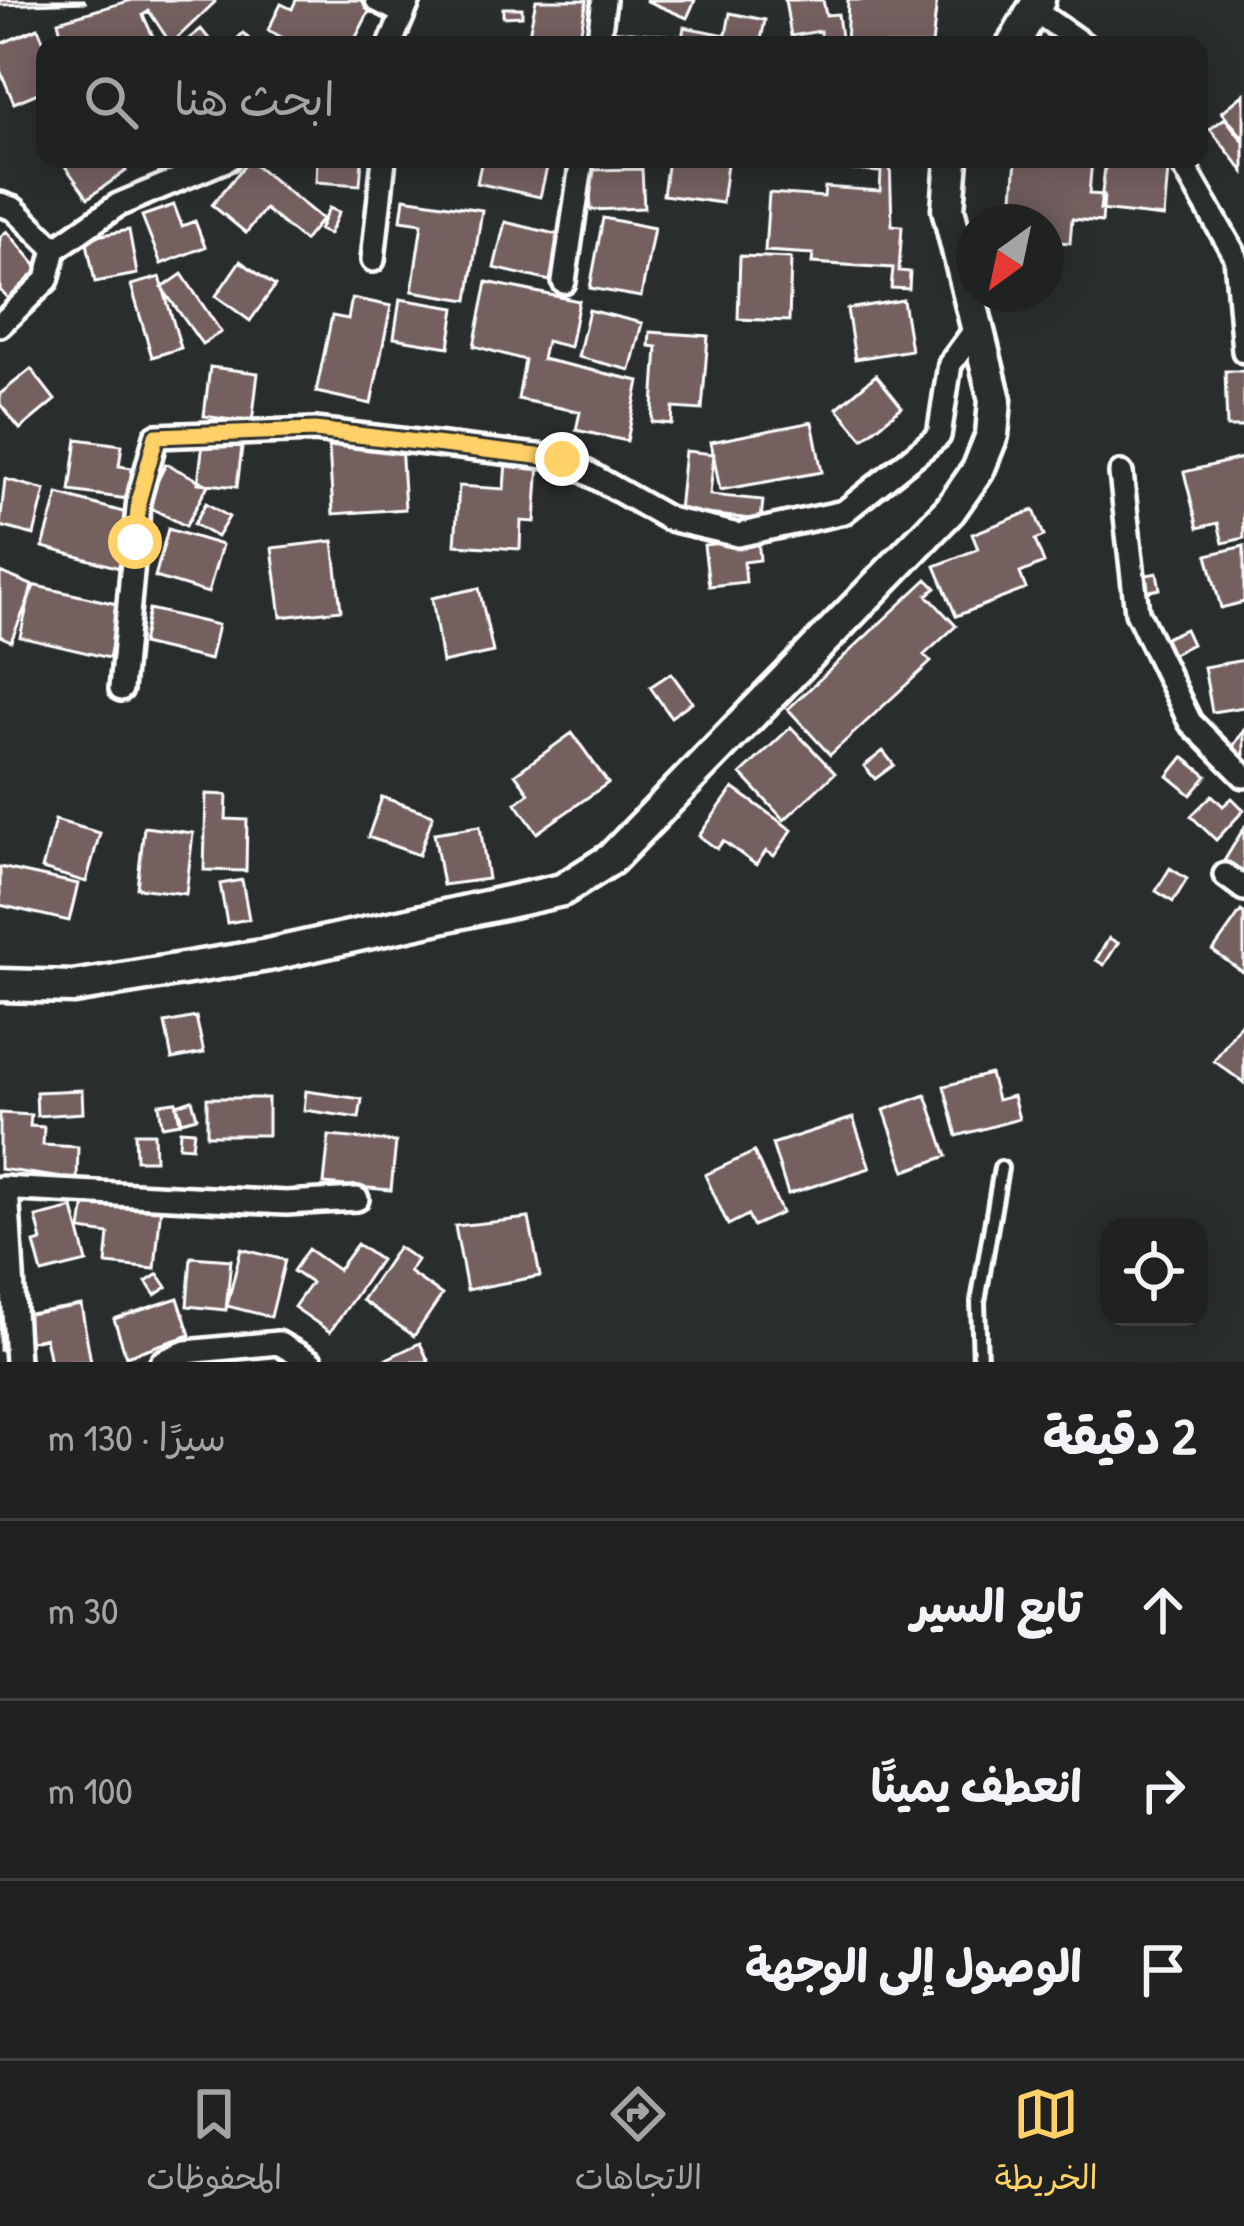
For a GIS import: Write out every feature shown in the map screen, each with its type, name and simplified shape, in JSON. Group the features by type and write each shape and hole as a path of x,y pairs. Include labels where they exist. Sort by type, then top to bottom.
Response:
{"main road":[{"path":"1018,36 1036,5"},
{"path":"0,986 73,988 268,955 562,890 611,859 950,511 978,470 992,435 995,400 948,209 951,168"}],"street":[{"path":"377,0 400,27"},
{"path":"599,36 604,0"},
{"path":"1036,5 1073,36"},
{"path":"0,325 47,280 55,249 118,205 206,168"},
{"path":"373,260 383,168"},
{"path":"564,282 581,168"},
{"path":"1185,168 1236,257 1244,351"},
{"path":"0,203 14,209 55,249"},
{"path":"121,689 139,499 156,436 315,430 562,459 669,519 738,535 844,512 939,436 950,364 978,326"},
{"path":"1121,473 1137,612 1190,722 1244,776"},
{"path":"17,1362 3,1188 286,1203 357,1199"},
{"path":"162,1362 186,1352 278,1343 309,1362"}],"lane":[{"path":"980,1362 978,1302 1001,1168"}],"building":[{"path":"0,0 84,0 85,2 0,5"},
{"path":"132,0 215,2 179,36 166,36 149,11 143,15 153,36 62,36 58,21"},
{"path":"296,0 360,0 372,6 357,36 280,36 268,30 281,4 292,9"},
{"path":"536,0 587,0 580,36 529,36"},
{"path":"645,0 695,0 687,18"},
{"path":"785,0 823,0 826,15 838,14 841,36 821,36 820,31 791,36"},
{"path":"848,0 937,0 933,36 846,36"},
{"path":"503,8 522,8 522,16 503,17"},
{"path":"730,13 765,20 762,36 682,36 684,27 726,35"},
{"path":"38,28 36,94 14,103 0,70 0,44"},
{"path":"608,30 678,36 608,36"},
{"path":"1244,94 1244,139 1222,112"},
{"path":"1225,118 1244,142 1244,172 1210,129"},
{"path":"66,168 124,168 126,171 88,198"},
{"path":"242,168 259,168 322,219 304,241 265,209 246,233 212,205"},
{"path":"317,168 361,168 360,185 316,182"},
{"path":"480,168 547,168 540,197 477,183"},
{"path":"667,168 726,168 722,203 663,195"},
{"path":"890,168 892,225 902,226 899,271 910,272 909,289 891,288 893,268 812,263 813,254 765,251 769,193 824,197 825,187 880,191 881,172 841,169"},
{"path":"1015,168 1091,168 1089,194 1104,195 1102,222 1072,219 1070,243 1064,242 1064,204 1012,204"},
{"path":"1105,168 1168,168 1164,217 1100,210"},
{"path":"642,169 644,208 591,210 589,170"},
{"path":"404,198 482,210 468,300 412,291 422,223 401,220"},
{"path":"174,205 182,226 195,221 205,247 161,264 142,216"},
{"path":"329,208 339,212 329,234 319,230"},
{"path":"603,218 654,228 641,297 590,288"},
{"path":"505,222 560,235 550,281 494,268"},
{"path":"129,230 137,274 95,282 86,238"},
{"path":"7,231 41,271 9,300 0,290 0,237"},
{"path":"740,256 791,258 789,321 738,319"},
{"path":"240,261 275,286 250,321 216,296"},
{"path":"182,274 221,332 202,344 162,288"},
{"path":"160,277 181,348 152,357 131,285"},
{"path":"487,282 579,301 570,347 546,341 542,359 639,381 627,441 576,430 580,412 518,399 525,360 474,346"},
{"path":"352,298 391,306 371,404 316,392 332,316 348,319"},
{"path":"400,299 455,308 449,347 394,338"},
{"path":"903,300 911,350 855,359 847,309"},
{"path":"589,310 642,323 630,370 578,357"},
{"path":"650,332 708,336 702,410 673,408 672,424 652,422 657,347 649,346"},
{"path":"210,367 258,373 252,423 204,416"},
{"path":"31,369 55,400 20,429 0,404 0,394"},
{"path":"1225,371 1244,371 1244,427 1227,427"},
{"path":"876,375 902,407 863,439 837,408"},
{"path":"812,422 822,472 720,490 711,442"},
{"path":"77,439 122,445 119,466 132,468 128,499 70,491"},
{"path":"203,442 242,447 237,487 198,483"},
{"path":"401,443 405,509 333,514 329,447"},
{"path":"685,451 714,454 710,495 763,500 761,520 679,511"},
{"path":"1242,458 1244,538 1223,543 1218,523 1198,528 1184,472"},
{"path":"506,461 539,463 535,522 521,521 520,549 455,545 459,486 504,489"},
{"path":"166,464 208,485 186,526 145,505"},
{"path":"5,479 45,490 34,535 0,526"},
{"path":"58,494 134,515 119,568 43,547"},
{"path":"206,503 229,517 217,537 194,524"},
{"path":"1034,510 1044,536 1035,540 1044,563 1020,573 1026,589 956,616 935,566 978,549 972,534"},
{"path":"168,529 222,545 208,593 155,577"},
{"path":"758,539 760,560 744,562 746,582 709,586 704,545"},
{"path":"333,541 341,610 281,617 272,548"},
{"path":"1244,546 1244,602 1221,608 1207,555"},
{"path":"0,572 34,586 11,641 0,636"},
{"path":"1157,573 1160,589 1140,593 1137,577"},
{"path":"927,579 936,588 927,595 956,626 924,655 931,662 830,755 788,709"},
{"path":"32,585 121,605 109,658 20,637"},
{"path":"479,588 493,652 442,663 432,598"},
{"path":"149,609 218,625 210,660 142,644"},
{"path":"1185,629 1192,644 1167,657 1159,641"},
{"path":"1244,660 1244,707 1212,712 1204,667"},
{"path":"671,673 692,702 671,717 650,687"},
{"path":"791,727 835,773 784,820 741,774"},
{"path":"1244,730 1244,763 1226,757"},
{"path":"572,733 608,783 537,833 516,803 529,793 515,774"},
{"path":"883,751 894,765 875,779 864,766"},
{"path":"1183,757 1207,776 1191,795 1168,776"},
{"path":"733,788 792,830 774,856 766,851 756,865 723,841 717,849 699,836"},
{"path":"206,794 227,795 226,819 247,820 246,871 204,870"},
{"path":"1212,795 1223,806 1232,798 1244,810 1216,840 1191,816"},
{"path":"382,797 433,815 419,855 368,837"},
{"path":"55,820 100,833 86,882 42,869"},
{"path":"480,826 488,879 443,885 434,833"},
{"path":"144,827 193,833 186,894 137,888"},
{"path":"1244,828 1244,886 1218,871"},
{"path":"0,867 78,884 69,921 0,905"},
{"path":"1170,868 1187,879 1173,902 1156,891"},
{"path":"242,880 249,919 227,923 220,884"},
{"path":"1244,913 1244,973 1213,951"},
{"path":"1109,938 1118,943 1104,965 1096,960"},
{"path":"196,1017 204,1053 172,1059 165,1023"},
{"path":"1244,1019 1244,1083 1214,1061"},
{"path":"990,1074 997,1100 1013,1096 1019,1119 957,1136 944,1086"},
{"path":"82,1090 83,1113 37,1116 36,1092"},
{"path":"306,1091 362,1099 359,1118 304,1110"},
{"path":"926,1095 947,1156 905,1171 884,1110"},
{"path":"207,1098 268,1098 268,1135 207,1135"},
{"path":"192,1100 197,1117 182,1121 177,1105"},
{"path":"176,1102 180,1123 162,1126 159,1104"},
{"path":"0,1113 31,1115 30,1126 44,1127 43,1145 78,1147 77,1180 0,1169"},
{"path":"853,1118 870,1168 788,1194 772,1144"},
{"path":"180,1130 194,1131 192,1147 179,1146"},
{"path":"135,1133 154,1133 155,1160 136,1160"},
{"path":"329,1136 396,1142 391,1190 324,1184"},
{"path":"754,1152 782,1213 753,1226 748,1215 728,1225 705,1175"},
{"path":"86,1195 161,1205 155,1269 106,1264 109,1234 81,1230"},
{"path":"73,1208 87,1262 42,1273 34,1243 42,1241 36,1217"},
{"path":"529,1218 540,1276 467,1290 455,1226"},
{"path":"357,1244 380,1260 330,1332 294,1307 311,1283 293,1271 308,1249 338,1270"},
{"path":"398,1247 417,1260 409,1272 442,1295 414,1336 362,1300"},
{"path":"241,1249 285,1260 271,1317 227,1306"},
{"path":"191,1257 231,1260 226,1310 187,1306"},
{"path":"158,1274 167,1287 155,1295 146,1282"},
{"path":"0,1294 6,1349 0,1350"},
{"path":"178,1298 190,1335 126,1356 114,1319"},
{"path":"81,1305 91,1362 50,1362 45,1338 27,1342 23,1315"},
{"path":"420,1343 429,1362 380,1362"}],"route":[{"path":"135,542 139,499 156,436 252,436 315,430 562,459"}]}
